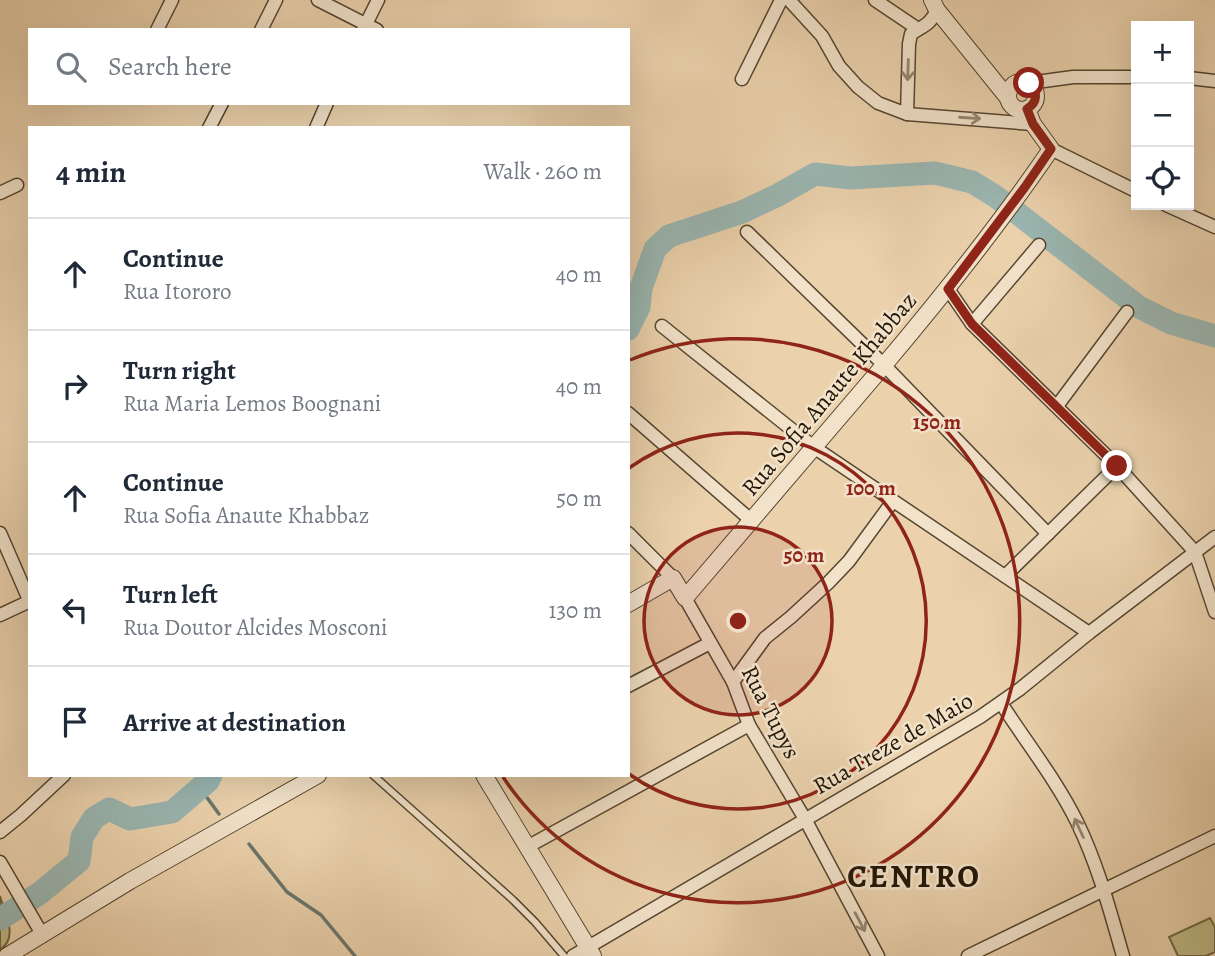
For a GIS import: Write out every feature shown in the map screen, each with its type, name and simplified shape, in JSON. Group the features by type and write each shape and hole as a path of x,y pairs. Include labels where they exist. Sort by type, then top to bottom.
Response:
{"street":[{"path":"158,28 172,0"},
{"path":"262,28 276,0"},
{"path":"318,0 369,28 378,0"},
{"path":"741,79 781,0"},
{"path":"789,0 822,36 839,66 858,87 878,103 906,114 1030,116"},
{"path":"875,0 918,29"},
{"path":"906,114 908,44 911,34 933,20 935,5"},
{"path":"935,5 1011,104 1030,116 1051,149 1131,189"},
{"path":"980,65 1034,88 1036,100 1030,116"},
{"path":"1008,98 1012,86 1017,83 1073,77 1131,77"},
{"path":"1194,78 1215,80"},
{"path":"210,126 221,105"},
{"path":"317,126 326,105"},
{"name":"Rua Sofia Anaute Khabbaz","path":"685,598 948,289 1051,149"},
{"path":"0,193 17,185"},
{"path":"1177,210 1215,227"},
{"path":"747,232 884,365 1048,534"},
{"path":"972,324 1039,244"},
{"path":"948,289 972,324 1117,466 1195,552 1215,612"},
{"path":"1057,406 1127,312"},
{"path":"663,326 815,448 1089,633"},
{"path":"630,415 752,521"},
{"path":"1004,576 1117,466"},
{"path":"733,682 765,638 819,592 849,561 893,501"},
{"path":"0,533 28,596"},
{"path":"630,535 673,578 685,598"},
{"name":"Rua Treze de Maio","path":"573,956 590,952 805,819 981,717 1215,537"},
{"path":"630,603 673,578"},
{"name":"Rua Tupys","path":"685,598 733,682 749,725 805,819 878,956"},
{"path":"0,615 28,602"},
{"path":"630,685 710,643"},
{"path":"1001,703 1067,804 1088,847 1123,956"},
{"path":"527,847 749,725"},
{"path":"0,832 62,777"},
{"path":"7,956 130,881 314,777"},
{"path":"485,777 590,952"},
{"path":"968,956 1215,836"},
{"path":"0,862 42,934"}],"lane":[{"path":"375,777 513,900 564,956"}],"shaded area":[{"path":"0,896 10,932 6,945 0,950"},
{"path":"1210,918 1215,927 1215,952 1206,956 1178,956 1169,937"}],"waterway":[{"path":"630,325 639,307 641,288 655,249 669,236 742,212 815,174 851,178 935,173 972,182 995,196 1139,307 1171,323 1215,336"},
{"path":"0,919 40,893 79,861 82,837 94,818 109,809 130,819 172,812 210,777"},
{"path":"200,788 219,814"},
{"path":"249,844 287,892 321,915 355,956"}],"district":[{"name":"CENTRO","path":"914,876"}],"route":[{"path":"1029,83 1034,88 1036,100 1027,109 1033,124 1051,149 948,289 972,324 1117,466"}]}
